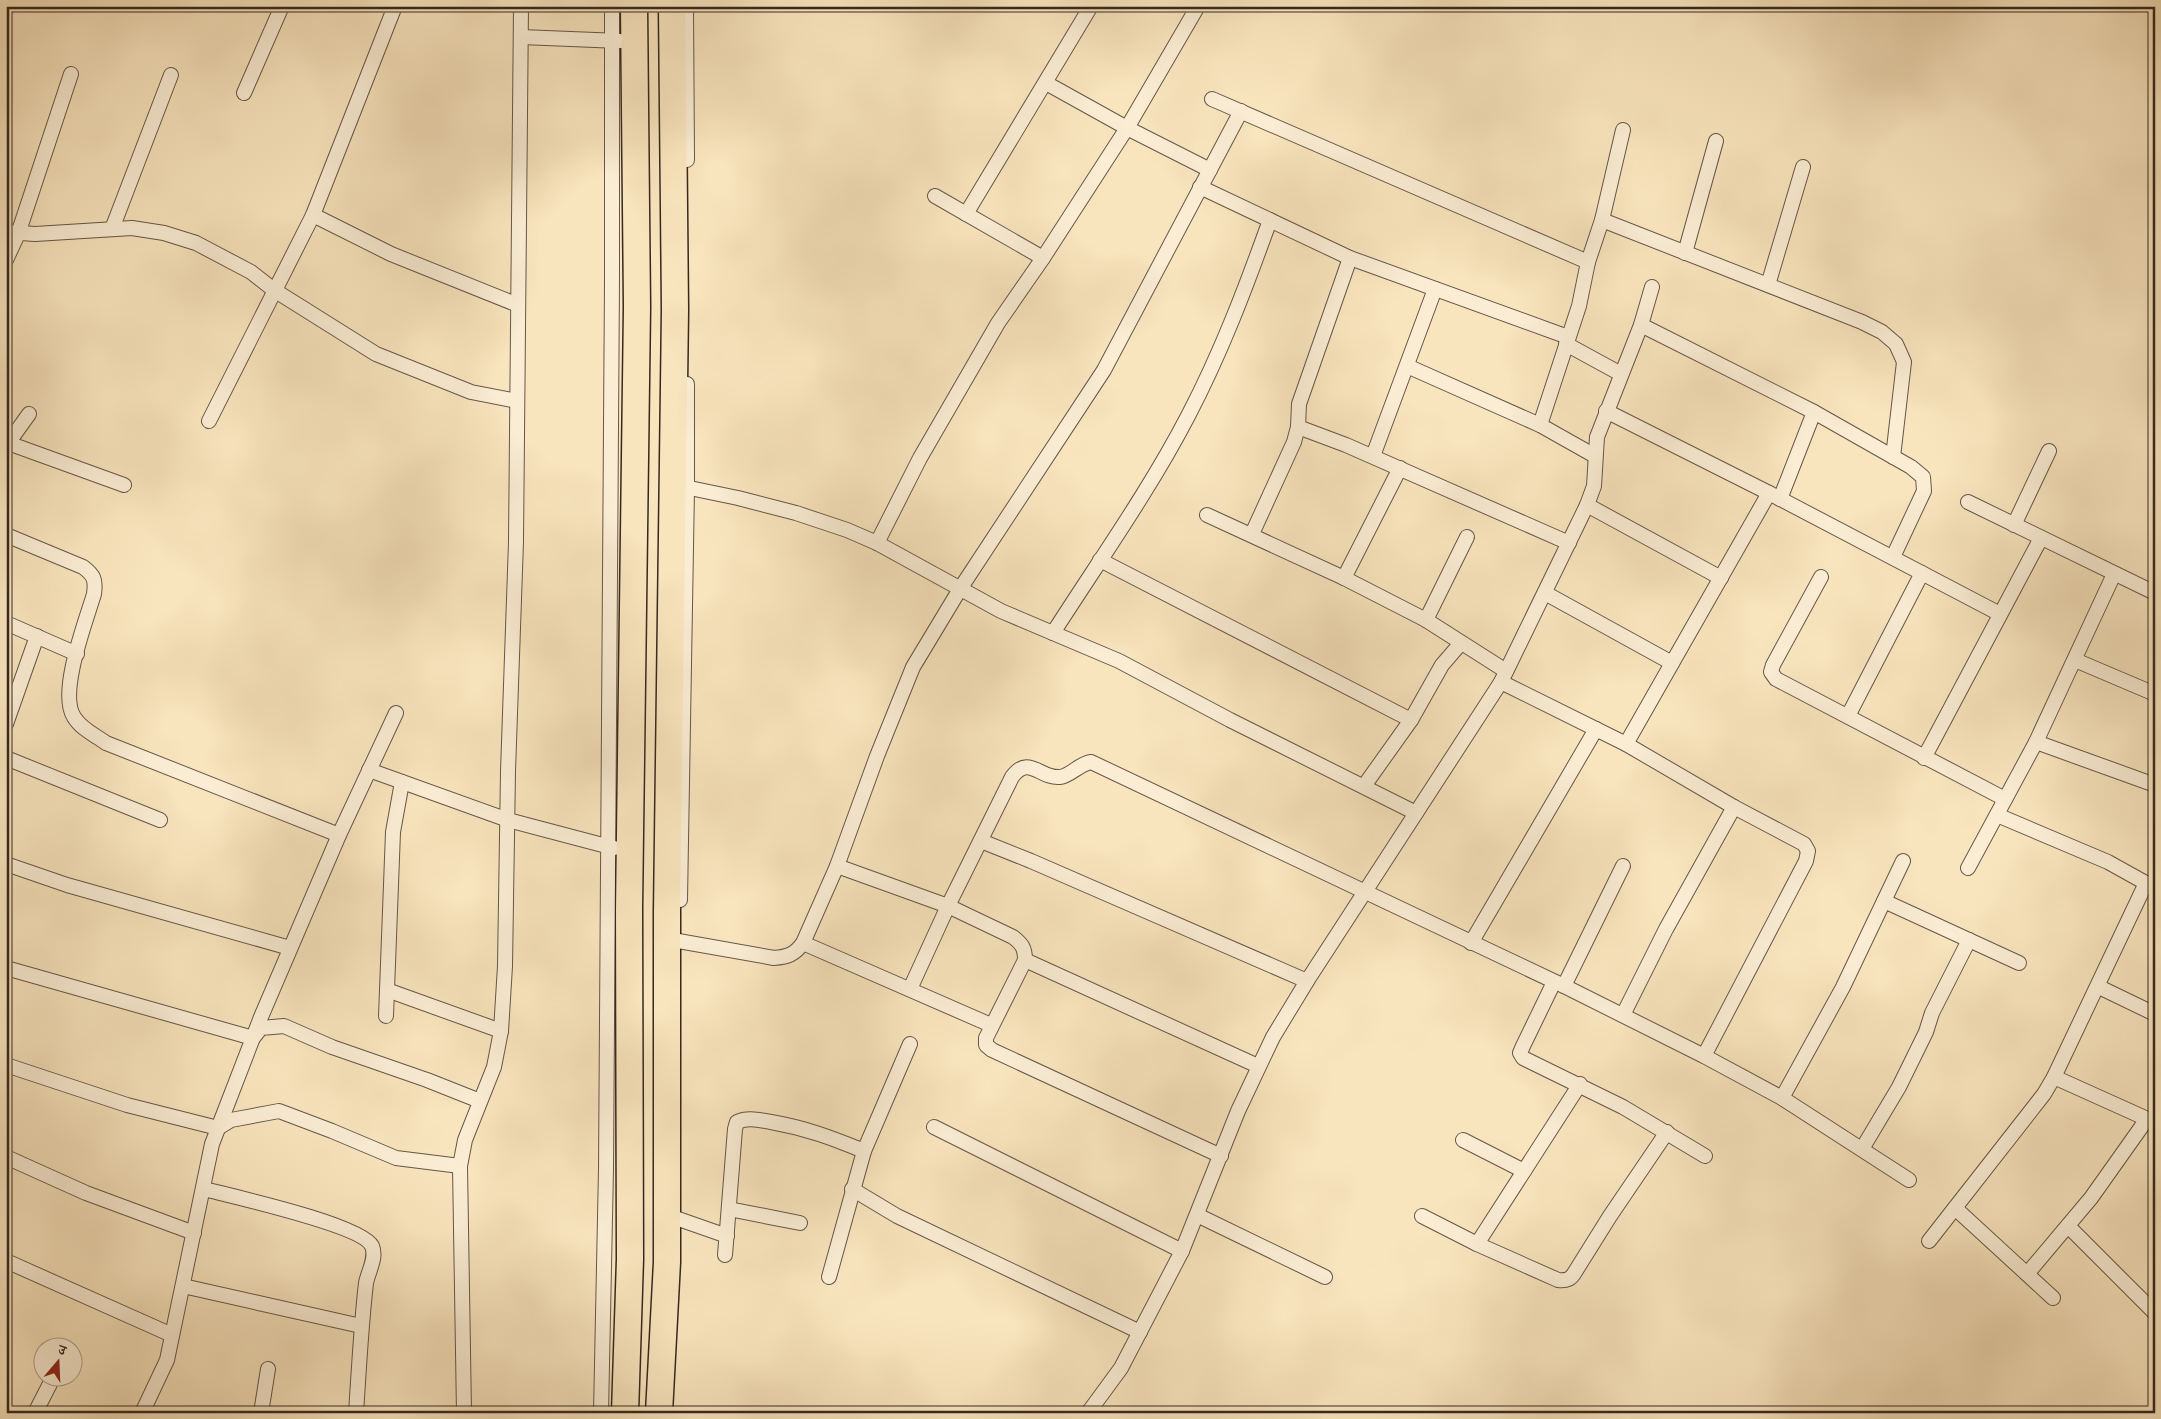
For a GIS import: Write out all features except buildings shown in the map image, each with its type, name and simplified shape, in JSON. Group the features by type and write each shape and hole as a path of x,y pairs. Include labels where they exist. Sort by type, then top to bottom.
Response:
{"highway":[{"path":"625,1413 630,1259 619,849 632,621 637,307 623,41 634,6"},
{"path":"659,1413 667,1262 673,1217 673,940 679,486 672,6"}],"street":[{"path":"244,93 282,6"},
{"path":"208,421 313,215 395,6"},
{"path":"464,1413 460,1166 465,1140 494,1067 502,1031 506,966 516,542 521,6"},
{"path":"521,37 623,41 612,6"},
{"path":"686,6 679,486 738,498 796,513 877,543 1001,611 1119,661 1230,720 1416,813"},
{"path":"966,214 1091,6"},
{"path":"877,543 920,458 998,322 1043,258 1126,128 1198,6"},
{"path":"6,260 12,233 71,74"},
{"path":"112,230 171,75"},
{"path":"1046,83 1126,128 1210,170"},
{"path":"1212,99 1588,262"},
{"path":"673,940 774,958 787,957 796,952 803,943 837,866 877,756 913,667 960,589 1104,370 1241,111"},
{"path":"1540,425 1580,306 1588,262 1602,220 1623,130"},
{"path":"1685,253 1716,141"},
{"path":"1768,285 1803,167"},
{"path":"1200,187 1350,258 1567,340 1621,374"},
{"path":"935,196 1043,258"},
{"path":"313,215 391,254 518,305"},
{"path":"1053,632 1100,560 1187,418 1239,304 1270,220"},
{"path":"1602,220 1862,322 1882,332 1896,344 1904,362 1893,457"},
{"path":"12,233 132,228 164,232 196,243 251,272 274,290 376,354 471,392 517,401"},
{"path":"1252,534 1294,442 1298,427 1299,404 1350,258"},
{"path":"1088,1413 1121,1368 1182,1251 1258,1066 1307,981 1503,676 1545,593 1587,505 1594,486 1597,437 1640,325 1652,287"},
{"path":"1373,456 1436,289"},
{"path":"1640,325 1814,412 1911,466 1923,476 1924,491 1893,557"},
{"path":"1407,366 1540,425 1595,456"},
{"path":"1606,411 1775,496 2000,614"},
{"path":"1626,744 1721,578 1775,496 1814,412"},
{"path":"29,414 7,444 124,485"},
{"path":"1298,427 1373,456 1569,543"},
{"path":"2014,525 2049,451"},
{"path":"1344,578 1400,468"},
{"path":"1968,502 2155,593"},
{"path":"1587,505 1721,578"},
{"path":"1207,515 1252,534 1344,578 1426,620 1461,643 1503,676 1626,744 1734,807 1804,844 1808,851 1806,861 1704,1056"},
{"path":"6,535 91,573 96,581 70,678 68,698 72,715 80,726 106,743 338,835"},
{"path":"1426,620 1467,538"},
{"path":"1924,758 2040,538"},
{"path":"1100,560 1411,720"},
{"path":"1848,716 1922,573"},
{"path":"1968,868 2036,742 2114,574"},
{"path":"1821,577 1773,665 1771,672 1776,679 2005,799"},
{"path":"1545,593 1672,663"},
{"path":"6,623 77,654"},
{"path":"6,724 37,636"},
{"path":"1364,786 1411,720 1442,665 1461,643"},
{"path":"2075,660 2155,694"},
{"path":"142,1413 167,1360 212,1144 253,1038 338,835 396,712"},
{"path":"1471,943 1596,729"},
{"path":"2036,742 2155,785"},
{"path":"6,758 160,820"},
{"path":"910,989 948,906 1018,768 1024,766 1059,777 1066,775 1082,764 1091,762 1559,984 1704,1056 1782,1098 1909,1180"},
{"path":"369,770 508,820 619,849 606,1159 601,1413"},
{"path":"386,1016 393,832 402,782"},
{"path":"1623,1015 1666,928 1734,807"},
{"path":"1929,1242 2044,1094 2054,1078 2151,886 2108,862 1997,815"},
{"path":"981,841 1307,981"},
{"path":"1782,1098 1843,987 1903,862"},
{"path":"6,864 67,885 290,948"},
{"path":"837,866 948,906 1013,937 1021,943 1025,950 1025,960 986,1038 986,1045 992,1050 1221,1156"},
{"path":"1623,866 1520,1053 1528,1062 1580,1084 1667,1132 1705,1156"},
{"path":"1884,901 2019,963"},
{"path":"1862,1150 1899,1087 1926,1032 1932,1013 1969,940"},
{"path":"803,943 991,1025"},
{"path":"1025,960 1258,1066"},
{"path":"6,968 253,1038"},
{"path":"2099,987 2155,1014"},
{"path":"386,990 502,1031"},
{"path":"253,1038 262,1028 284,1026 332,1047 427,1080 480,1101"},
{"path":"829,1277 864,1151 910,1044"},
{"path":"6,1065 127,1105 218,1128 231,1120 279,1111 396,1158 460,1166"},
{"path":"2028,1274 2151,1121 2054,1078"},
{"path":"1477,1244 1580,1084"},
{"path":"725,1255 737,1122 745,1118 798,1127 822,1133 864,1151"},
{"path":"934,1127 1182,1251"},
{"path":"1422,1216 1477,1244 1558,1280 1571,1279 1633,1180 1667,1132"},
{"path":"1463,1140 1524,1171"},
{"path":"6,1157 86,1193 194,1233"},
{"path":"204,1189 278,1207 341,1228 366,1239 371,1246 374,1255 367,1280 361,1326 356,1413"},
{"path":"852,1189 897,1216 1140,1332"},
{"path":"1955,1208 2053,1298"},
{"path":"729,1209 800,1223"},
{"path":"1197,1215 1325,1277"},
{"path":"672,1413 673,1217 727,1236"},
{"path":"2068,1226 2155,1313"},
{"path":"6,1262 172,1335"},
{"path":"183,1286 361,1326"},
{"path":"262,1413 268,1369"},
{"path":"35,1413 49,1386"},
{"path":"151,1413 152,1393"}]}
